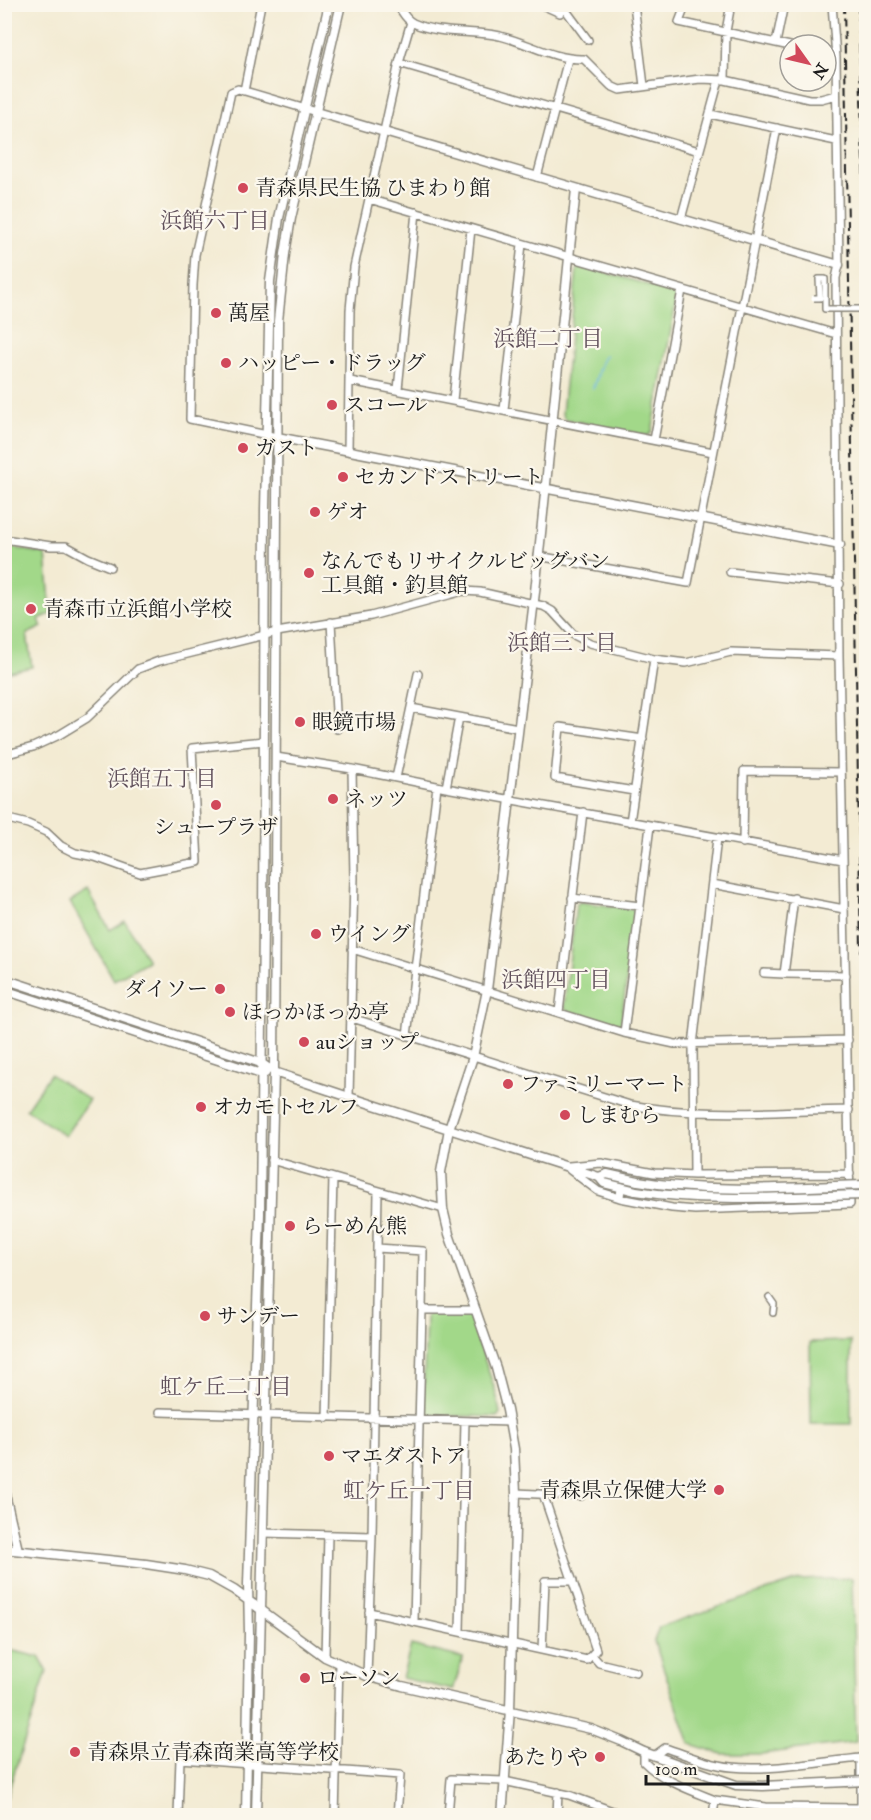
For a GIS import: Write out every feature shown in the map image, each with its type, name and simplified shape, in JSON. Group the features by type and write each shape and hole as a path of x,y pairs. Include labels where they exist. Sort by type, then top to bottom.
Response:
{"street":[{"path":"244,91 261,4"},
{"path":"246,1815 248,1600 261,1074 264,636 270,281 279,218 329,4"},
{"path":"256,1815 274,1072 278,321 285,254 341,4"},
{"path":"377,4 398,6 404,17 411,22 430,28 501,36 568,59 584,59 611,86 620,90 700,79 722,80 809,99 836,95 839,265 836,278 840,545 839,656 850,1204 695,1210 672,1208 620,1198 598,1191 566,1166"},
{"path":"540,4 560,13 568,7 588,40"},
{"path":"634,4 644,86"},
{"path":"686,4 680,22 776,43 784,4"},
{"path":"681,219 699,151 722,80 731,4"},
{"path":"832,4 834,33"},
{"path":"348,450 350,310 354,267 399,63 411,22"},
{"path":"537,177 568,59"},
{"path":"399,63 699,151"},
{"path":"839,265 244,91 234,90 229,96 195,255 190,418 277,437 840,545"},
{"path":"710,114 837,141"},
{"path":"538,556 688,583 777,128"},
{"path":"502,1815 510,1710 516,1493 514,1449 510,1422 496,1368 442,1209 441,1172 449,1129 473,1057 486,990 533,604 576,189"},
{"path":"369,199 836,334"},
{"path":"398,389 416,212"},
{"path":"453,400 471,229"},
{"path":"504,410 522,244"},
{"path":"813,298 820,298 819,279 825,279 825,309 867,309"},
{"path":"654,440 682,290"},
{"path":"350,381 713,452"},
{"path":"4,539 66,546 110,567"},
{"path":"729,572 840,584"},
{"path":"4,754 33,747 59,735 87,718 138,669 159,661 277,632 371,616 463,591 480,592 543,606 552,610 574,635 590,643 654,659 686,663 731,652 839,656"},
{"path":"331,622 337,729"},
{"path":"630,822 654,659"},
{"path":"396,778 418,674"},
{"path":"411,708 518,728"},
{"path":"446,788 459,717"},
{"path":"634,791 555,778 560,727 643,739"},
{"path":"4,818 28,824 46,832 61,846 75,853 96,857 140,873 198,862 192,748 264,741"},
{"path":"276,757 843,860"},
{"path":"349,1097 354,878 352,769"},
{"path":"743,843 744,771 841,772"},
{"path":"407,1036 437,786"},
{"path":"559,1012 583,812"},
{"path":"624,1033 650,826"},
{"path":"694,1175 693,1045 717,838"},
{"path":"712,884 844,909"},
{"path":"572,898 640,906"},
{"path":"784,974 794,898"},
{"path":"352,949 624,1033 667,1043 693,1045 848,1040"},
{"path":"764,974 846,975"},
{"path":"4,979 261,1063 274,1072 349,1097 599,1177 604,1183 621,1187 867,1185"},
{"path":"4,990 261,1074 274,1072"},
{"path":"352,1018 630,1106 693,1113 849,1110"},
{"path":"271,1160 442,1209"},
{"path":"566,1166 601,1163 654,1173 694,1175 850,1174"},
{"path":"599,1177 607,1174 637,1186 685,1197 867,1194"},
{"path":"327,1418 333,1178"},
{"path":"620,1198 621,1187"},
{"path":"367,1676 372,1536 378,1191"},
{"path":"377,1248 423,1251 414,1621"},
{"path":"769,1297 774,1304 774,1313"},
{"path":"422,1310 476,1310"},
{"path":"160,1412 510,1422"},
{"path":"460,1631 465,1421"},
{"path":"4,1490 18,1550"},
{"path":"516,1493 580,1496"},
{"path":"369,1612 587,1660 596,1650 543,1494"},
{"path":"263,1533 372,1536"},
{"path":"325,1657 328,1535"},
{"path":"4,1549 185,1570 209,1576 234,1590 325,1657 367,1676 591,1729 654,1756 736,1785 763,1786 867,1781"},
{"path":"542,1650 545,1581 573,1581"},
{"path":"592,1655 599,1663 636,1672"},
{"path":"335,1815 339,1664"},
{"path":"644,1752 644,1762 654,1772 715,1800 814,1812 860,1812 861,1758 756,1768 710,1763 665,1748 654,1756"},
{"path":"178,1815 180,1759 400,1775 397,1815"},
{"path":"448,1815 451,1779 504,1781 558,1792 610,1812 626,1815"},
{"path":"557,1815 558,1792"},
{"path":"713,1815 715,1800"},
{"path":"765,1815 766,1807"}],"green space":[{"path":"581,265 672,292 677,297 652,432 648,436 565,419 562,413 577,269"},
{"name":"青森市立浜館小学校","path":"4,546 46,554 51,614 39,619 42,627 27,634 32,667 5,673"},
{"path":"88,891 110,930 125,921 148,961 114,980 70,902"},
{"path":"580,902 635,911 621,1024 618,1026 566,1010 564,1006 576,905"},
{"path":"50,1074 89,1100 65,1136 26,1109"},
{"path":"430,1312 469,1314 496,1393 500,1413 497,1417 427,1415 423,1411 426,1316"},
{"path":"851,1341 851,1424 811,1424 810,1342"},
{"path":"852,1578 856,1742 761,1754 722,1754 690,1744 654,1641 659,1627 799,1580"},
{"path":"411,1645 463,1658 453,1690 402,1678"},
{"path":"5,1649 39,1657 47,1671 5,1801"}],"waterway":[{"path":"593,388 606,355"}],"railway":[{"path":"844,4 866,1227"},
{"path":"858,4 866,254"}],"place":[{"name":"青森県民生協 ひまわり館","path":"243,188"},
{"name":"萬屋","path":"216,313"},
{"name":"ハッピー・ドラッグ","path":"226,363"},
{"name":"スコール","path":"332,405"},
{"name":"ガスト","path":"243,448"},
{"name":"セカンドストリート","path":"343,477"},
{"name":"ゲオ","path":"315,512"},
{"name":"なんでもリサイクルビッグバン 工具館・釣具館","path":"309,573"},
{"name":"青森市立浜館小学校","path":"31,609"},
{"name":"眼鏡市場","path":"300,722"},
{"name":"ネッツ","path":"333,799"},
{"name":"シュープラザ","path":"216,805"},
{"name":"ウイング","path":"316,934"},
{"name":"ダイソー","path":"220,989"},
{"name":"ほっかほっか亭","path":"230,1012"},
{"name":"auショップ","path":"304,1042"},
{"name":"ファミリーマート","path":"508,1084"},
{"name":"オカモトセルフ","path":"201,1107"},
{"name":"しまむら","path":"565,1115"},
{"name":"らーめん熊","path":"290,1226"},
{"name":"サンデー","path":"205,1316"},
{"name":"マエダストア","path":"329,1456"},
{"name":"青森県立保健大学","path":"719,1490"},
{"name":"ローソン","path":"305,1678"},
{"name":"青森県立青森商業高等学校","path":"75,1752"},
{"name":"あたりや","path":"600,1757"}],"district":[{"name":"浜館六丁目","path":"215,220"},
{"name":"浜館二丁目","path":"548,338"},
{"name":"浜館三丁目","path":"562,642"},
{"name":"浜館五丁目","path":"162,778"},
{"name":"浜館四丁目","path":"556,979"},
{"name":"虹ケ丘二丁目","path":"226,1386"},
{"name":"虹ケ丘一丁目","path":"409,1490"}]}
